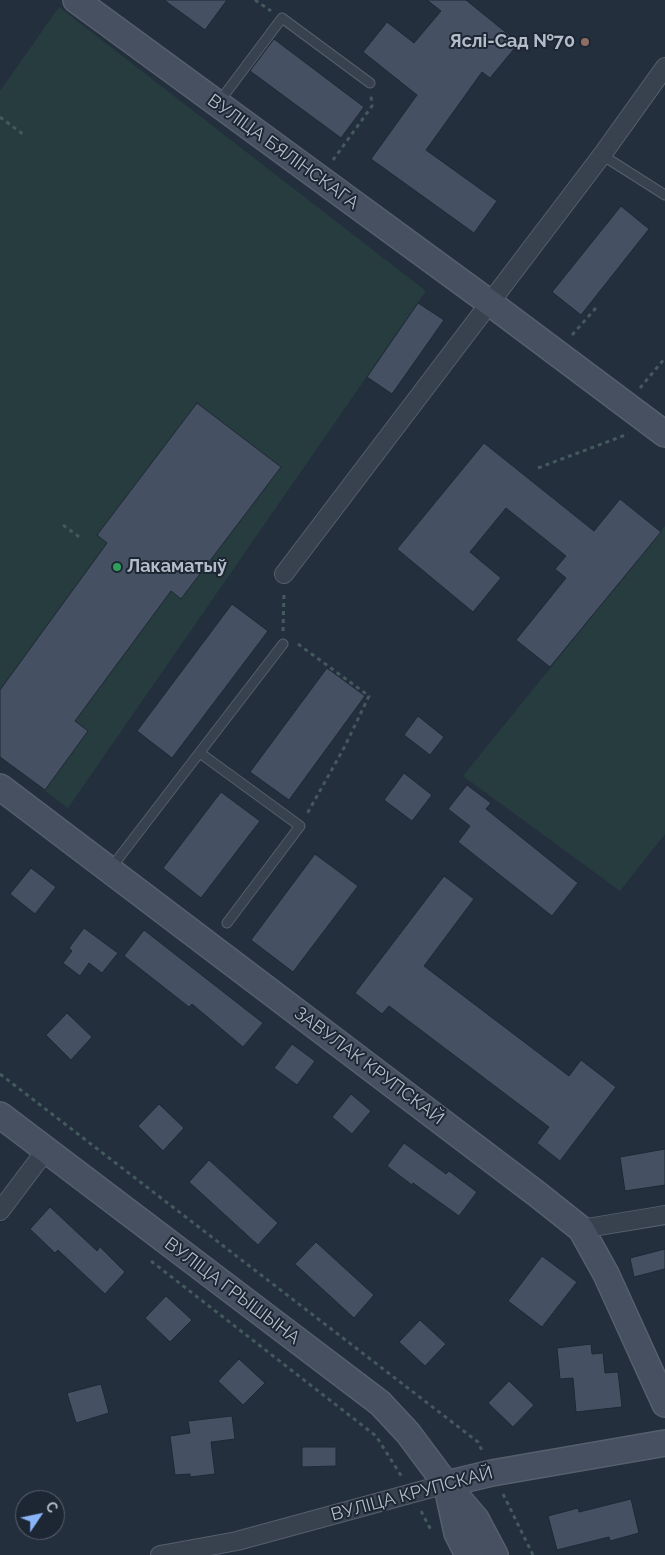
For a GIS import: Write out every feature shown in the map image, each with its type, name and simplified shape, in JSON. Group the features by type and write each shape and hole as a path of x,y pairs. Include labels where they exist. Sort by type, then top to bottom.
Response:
{"main road":[{"name":"ВУЛІЦА БЯЛІНСКАГА","path":"80,1 665,434"},
{"name":"ЗАВУЛАК КРУПСКАЙ","path":"0,788 538,1194 581,1229 606,1274 665,1404"},
{"name":"ВУЛІЦА ГРЫШЫНА","path":"0,1115 380,1403 408,1433 446,1484 476,1519 494,1555"},
{"name":"ВУЛІЦА КРУПСКАЙ","path":"446,1484 492,1473 665,1444"},
{"name":"ВУЛІЦА ГРЫШЫНА","path":"446,1484 457,1533 468,1555"}],"street":[{"path":"284,574 602,155 665,67"},
{"path":"0,1211 46,1150"},
{"path":"581,1229 665,1215"},
{"name":"ВУЛІЦА КРУПСКАЙ","path":"160,1555 237,1548 446,1484"}],"lane":[{"path":"218,104 282,18 370,83"},
{"path":"602,155 665,195"},
{"path":"110,870 287,642"},
{"path":"200,752 300,826 227,923"}],"path":[{"path":"330,164 372,106 370,83"},
{"path":"0,117 24,135"},
{"path":"568,340 596,308"},
{"path":"637,392 665,358"},
{"path":"538,468 629,434"},
{"path":"63,525 82,540"},
{"path":"284,574 287,642 369,696 346,746 300,826"},
{"path":"148,1259 376,1436 412,1494 434,1538"}],"green space":[{"name":"Лакаматыў","path":"59,7 426,291 68,808 0,757 0,91"},
{"path":"665,526 665,834 620,891 463,776"}],"building":[{"path":"164,0 227,0 205,30"},
{"path":"427,0 466,0 519,43 490,78 482,72 426,150 497,201 474,233 371,159 417,95 363,52 387,22 414,43 441,11"},
{"path":"274,39 364,107 341,138 250,71"},
{"path":"621,206 649,229 581,315 552,292"},
{"path":"418,303 444,320 392,394 367,377"},
{"path":"197,403 281,467 181,599 171,591 75,721 88,731 45,790 0,757 0,690 107,543 97,535"},
{"path":"484,443 594,531 620,499 661,532 550,667 516,640 566,578 555,569 566,556 506,508 470,552 501,578 473,612 397,549"},
{"path":"232,604 268,631 172,758 137,731"},
{"path":"327,668 365,696 289,800 250,772"},
{"path":"418,716 444,737 430,755 404,735"},
{"path":"404,773 432,795 412,821 384,800"},
{"path":"467,785 491,803 486,809 578,883 552,916 458,842 470,826 448,809"},
{"path":"221,792 260,821 201,898 163,868"},
{"path":"315,854 358,886 293,972 251,940"},
{"path":"31,868 56,887 35,914 10,894"},
{"path":"444,876 474,899 424,966 569,1076 581,1060 616,1087 560,1161 537,1143 549,1127 389,1006 382,1014 355,993"},
{"path":"84,928 118,953 102,973 89,963 80,976 63,963 72,951 69,948"},
{"path":"144,930 263,1023 243,1047 192,1004 189,1007 124,956"},
{"path":"67,1013 92,1037 71,1060 46,1035"},
{"path":"292,1044 315,1061 297,1085 274,1068"},
{"path":"351,1094 371,1111 352,1134 332,1117"},
{"path":"159,1104 184,1128 163,1151 138,1126"},
{"path":"404,1143 446,1174 449,1171 477,1192 459,1216 387,1166"},
{"path":"665,1149 665,1185 625,1191 620,1157"},
{"path":"209,1160 278,1223 258,1245 189,1182"},
{"path":"50,1207 97,1251 100,1247 125,1272 105,1294 58,1250 55,1253 30,1229"},
{"path":"316,1242 374,1295 354,1318 295,1264"},
{"path":"665,1249 665,1269 634,1277 630,1258"},
{"path":"542,1256 577,1282 542,1327 508,1301"},
{"path":"166,1296 192,1320 170,1342 145,1318"},
{"path":"420,1320 446,1344 425,1366 399,1342"},
{"path":"591,1344 592,1354 603,1353 605,1373 618,1372 622,1407 576,1412 573,1378 560,1379 557,1348"},
{"path":"239,1359 265,1383 243,1405 218,1381"},
{"path":"509,1381 534,1405 513,1427 488,1403"},
{"path":"101,1384 109,1413 76,1423 67,1393"},
{"path":"232,1416 235,1439 211,1442 215,1474 190,1477 190,1474 175,1475 170,1436 190,1433 188,1421"},
{"path":"302,1447 336,1447 336,1466 302,1467"},
{"path":"631,1499 639,1533 610,1541 609,1537 557,1550 548,1516 578,1508 579,1512"}],"place":[{"name":"Яслі-Сад №70","path":"585,42"},
{"name":"Лакаматыў","path":"117,567"}]}
